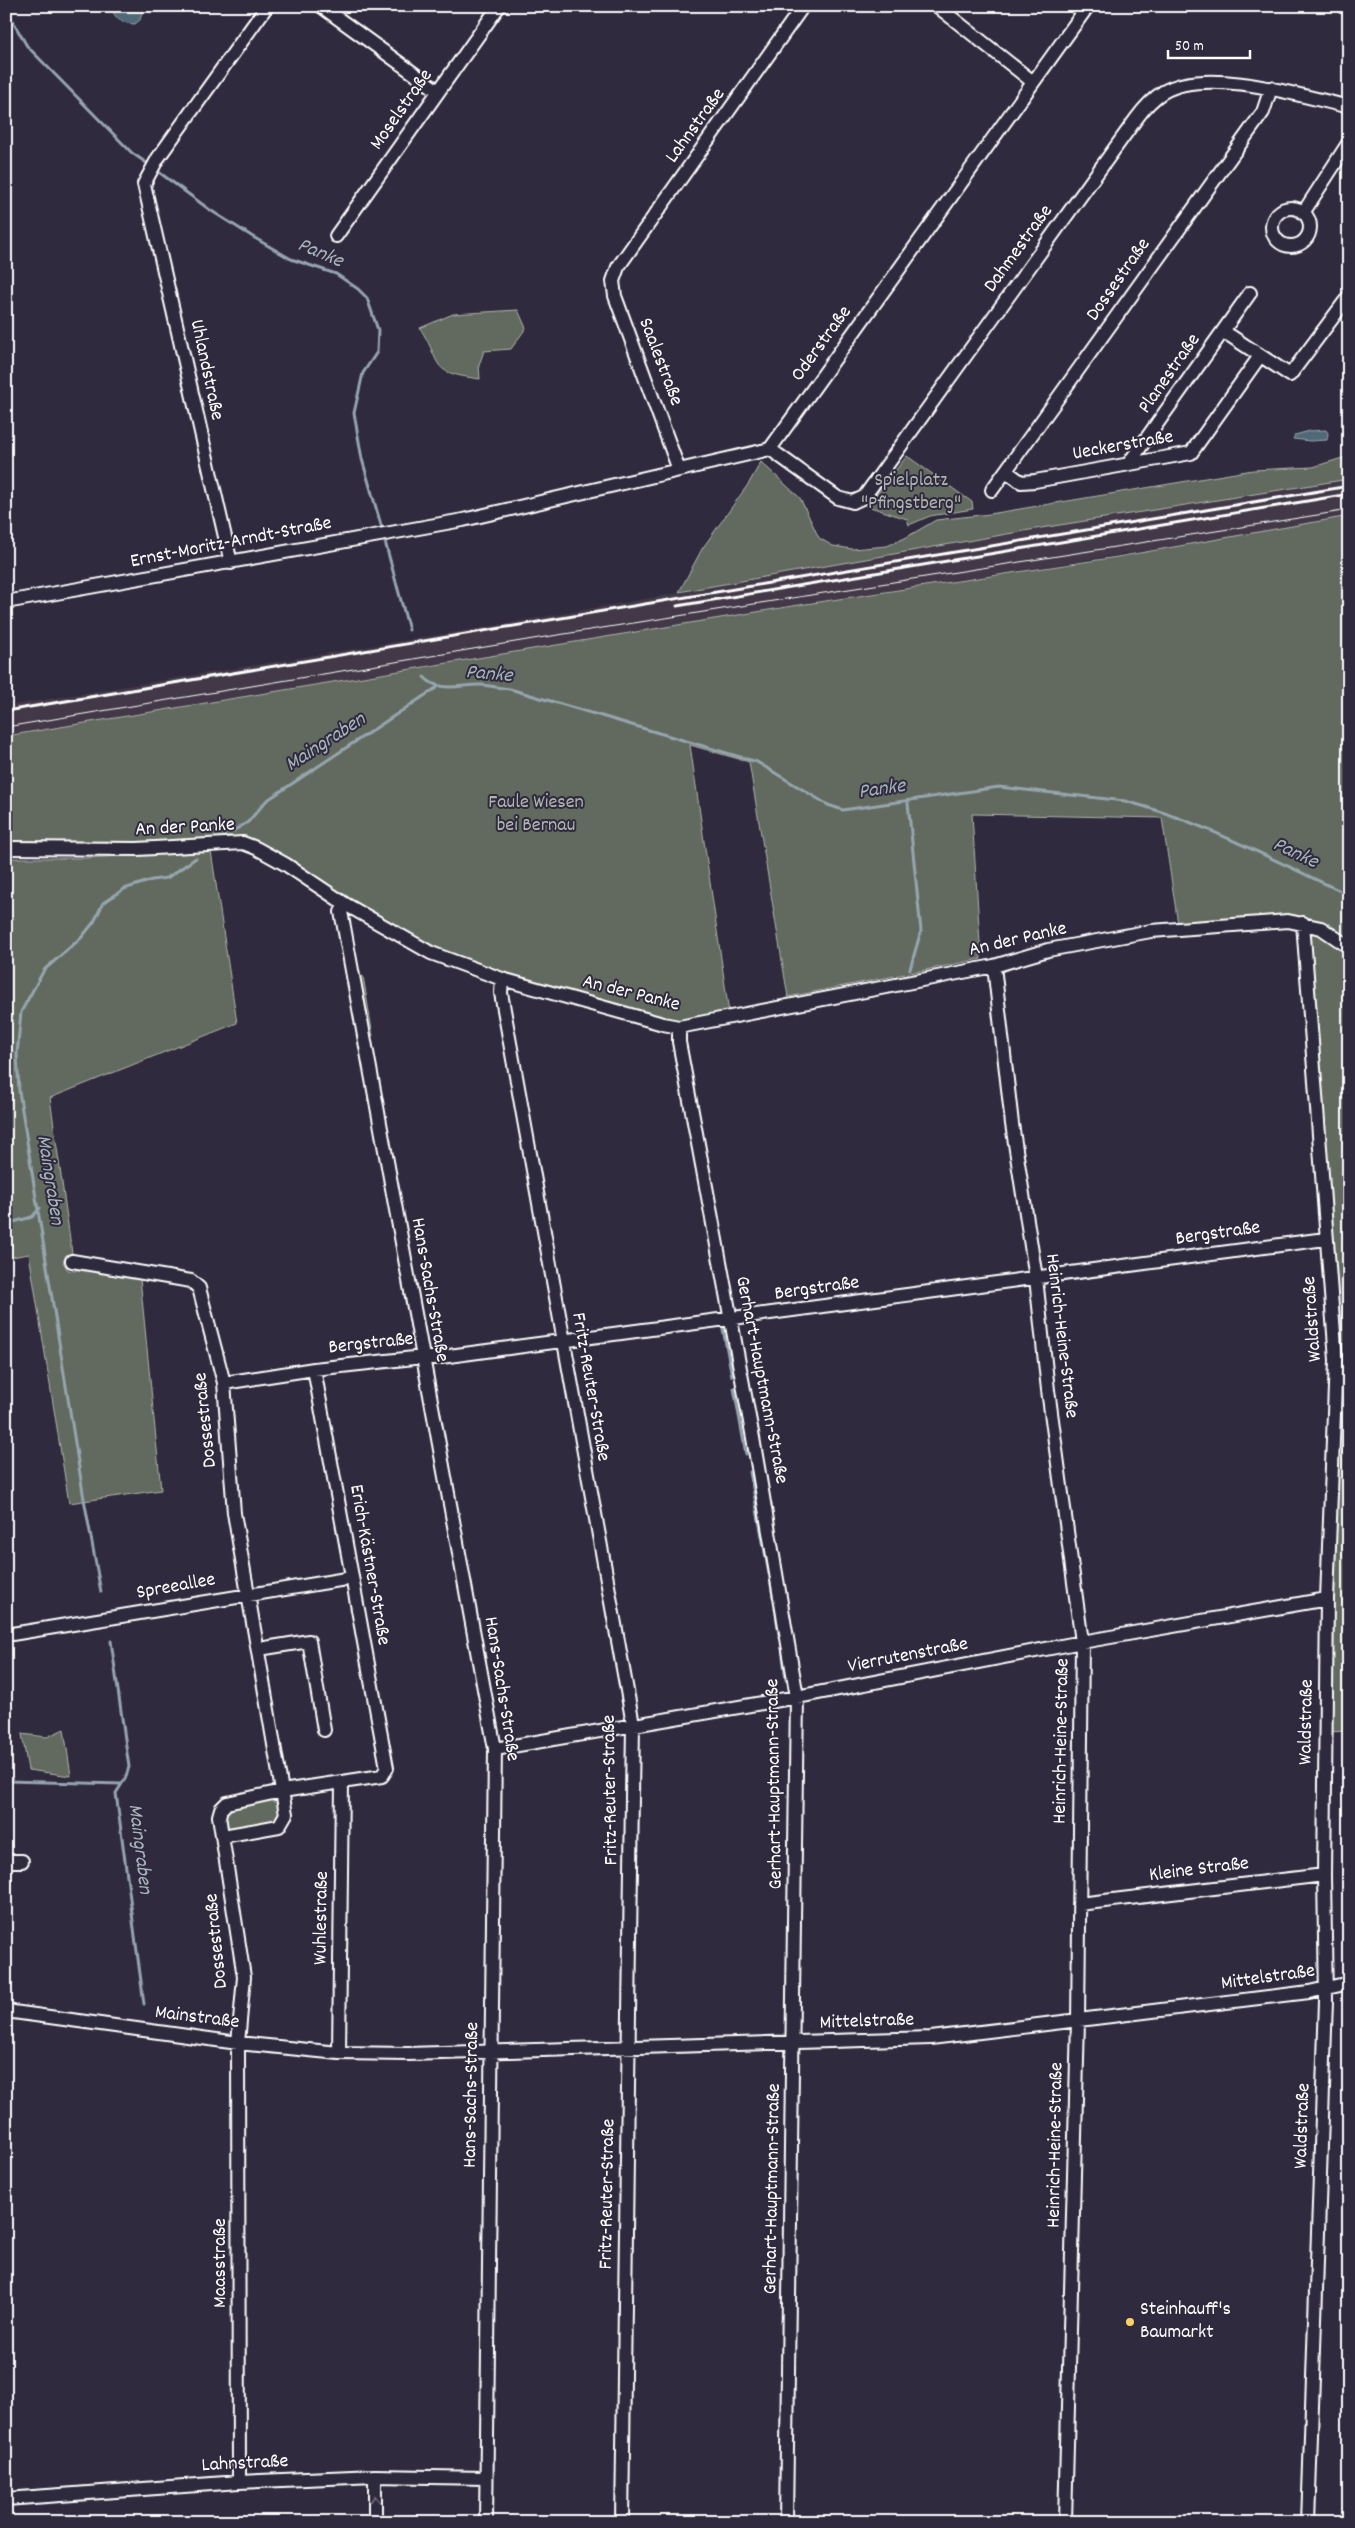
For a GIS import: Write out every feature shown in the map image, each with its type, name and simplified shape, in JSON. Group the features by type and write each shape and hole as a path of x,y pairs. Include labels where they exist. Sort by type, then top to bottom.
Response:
{"street":[{"name":"Uhlandstraße","path":"230,563 146,180 158,158 267,6"},
{"path":"321,6 438,91"},
{"name":"Moselstraße","path":"336,236 498,6"},
{"name":"Lahnstraße","path":"618,267 803,6"},
{"path":"937,6 1033,82"},
{"name":"Oderstraße","path":"770,449 1088,6"},
{"path":"1342,6 1349,8"},
{"name":"Dahmestraße","path":"770,449 838,498 853,502 864,497 1151,100 1174,87 1197,83 1234,82 1271,88 1349,107"},
{"name":"Dossestraße","path":"992,490 1263,112 1271,88"},
{"path":"1303,213 1349,142"},
{"name":"Saalestraße","path":"618,267 613,281 615,296 679,470"},
{"name":"Planestraße","path":"1129,463 1250,292"},
{"name":"Planestraße","path":"1223,331 1290,376 1349,296"},
{"name":"Ueckerstraße","path":"1006,471 1021,482 1035,481 1191,453 1260,356"},
{"path":"679,470 770,449"},
{"name":"Ernst-Moritz-Arndt-Straße","path":"6,602 464,520 679,470"},
{"name":"An der Panke","path":"6,848 137,849 243,843 285,864 345,904 431,953 502,979 663,1024 679,1026 994,966 1048,950 1151,931 1288,921 1321,928 1349,947"},
{"name":"Hans-Sachs-Straße","path":"345,904 341,912 495,1749 486,2522"},
{"name":"Waldstraße","path":"1303,923 1325,1239 1336,1360 1327,1599 1324,1875 1326,1989 1308,2522"},
{"name":"Heinrich-Heine-Straße","path":"994,966 1014,1137 1036,1278 1048,1390 1082,1642 1078,2021 1065,2522"},
{"name":"Fritz-Reuter-Straße","path":"502,979 500,993 633,1724 622,2522"},
{"name":"Gerhart-Hauptmann-Straße","path":"679,1026 679,1042 770,1534 797,1697 794,2043 786,2522"},
{"name":"Bergstraße","path":"224,1383 314,1369 730,1319 1325,1239"},
{"name":"Dossestraße","path":"72,1261 191,1281 200,1288 224,1383 234,1513 286,1814 279,1826 223,1836"},
{"name":"Erich-Kästner-Straße","path":"314,1369 387,1768 382,1776 342,1783"},
{"name":"Spreeallee","path":"6,1635 352,1578"},
{"name":"Vierrutenstraße","path":"495,1749 797,1697 1082,1642 1327,1599"},
{"path":"259,1649 309,1641 324,1730"},
{"path":"282,1791 342,1783"},
{"name":"Wuhlestraße","path":"339,2053 342,1783"},
{"name":"Dossestraße","path":"238,2043 244,1977 219,1816 223,1806 232,1801 282,1791"},
{"path":"6,1861 22,1861"},
{"name":"Kleine Straße","path":"1079,1904 1324,1875"},
{"name":"Mittelstraße","path":"383,2055 491,2050 931,2038 1326,1989 1349,1983"},
{"name":"Mainstraße","path":"6,2011 238,2043 339,2053 383,2055"},
{"name":"Maasstraße","path":"238,2043 240,2482"},
{"path":"375,2476 375,2522"},
{"name":"Lahnstraße","path":"6,2499 240,2482 375,2476 486,2478"}],"shaded area":[{"path":"1349,479 1349,519 799,605 6,736 6,706 499,625 1041,528"}],"green space":[{"path":"518,310 526,328 511,349 484,351 479,365 480,379 444,370 439,365 420,328 453,314"},
{"name":"Spielplatz \"Pfingstberg\"","path":"907,456 972,502 973,509 930,516 909,525 907,519 867,506"},
{"path":"1349,456 1349,479 1041,528 679,592 702,549 749,483 761,462 800,498 819,538 833,546 852,549 887,546 936,520 990,514 1253,470 1313,467"},
{"name":"Faule Wiesen bei Bernau","path":"1349,516 1349,1731 1329,1732 1330,1598 1338,1487 1340,1360 1309,942 1310,921 1178,924 1162,818 972,814 981,959 788,997 749,762 690,745 729,1013 691,1021 671,1021 498,974 435,950 358,907 300,869 237,837 225,835 222,838 150,844 6,843 6,736 799,605 1117,557"},
{"path":"211,851 237,1023 50,1098 72,1253 66,1255 63,1262 68,1270 75,1271 83,1266 140,1278 161,1490 69,1503 29,1254 6,1258 6,858 84,858"},
{"path":"363,976 373,1036 369,1036 358,978"},
{"path":"64,1729 71,1776 28,1770 22,1734 47,1737"},
{"path":"269,1799 280,1805 281,1811 276,1822 236,1831 228,1828 226,1815 230,1809"}],"water":[{"path":"111,6 144,6 140,20 135,24 119,20"},
{"path":"1326,430 1328,433 1327,440 1293,439 1295,435 1309,431"}],"waterway":[{"name":"Panke","path":"6,10 27,46 132,153 151,166"},
{"name":"Panke","path":"156,170 210,210 253,237 291,259 336,274 358,289 367,298 378,330 377,352 363,373 354,413 362,459 383,532"},
{"name":"Panke","path":"384,538 409,630"},
{"name":"Panke","path":"424,677 430,682 444,687 482,685 510,689 757,762 828,805 843,810 999,787 1125,801 1183,819 1349,895"},
{"name":"Maingraben","path":"233,831 248,822 266,801 439,686"},
{"path":"908,803 921,931 910,969"},
{"name":"Maingraben","path":"101,1592 84,1499 19,1091 17,1054 21,1012 44,970 81,938 94,922 103,903 124,889 152,880 167,878 196,858"},
{"path":"6,1224 32,1217 40,1208"},
{"path":"723,1329 732,1376"},
{"path":"734,1388 746,1454"},
{"path":"750,1472 769,1574"},
{"path":"770,1578 773,1597"},
{"path":"775,1608 779,1635"},
{"name":"Maingraben","path":"111,1641 129,1767 125,1779 116,1793 144,2004"},
{"path":"782,1648 786,1680"},
{"path":"6,1781 121,1784"}],"tram line":[{"path":"6,727 539,638 1349,510"}],"railway":[{"path":"6,711 1349,486"},
{"path":"677,606 1349,494"}],"place":[{"name":"Steinhauff's Baumarkt","path":"1130,2322"}]}
